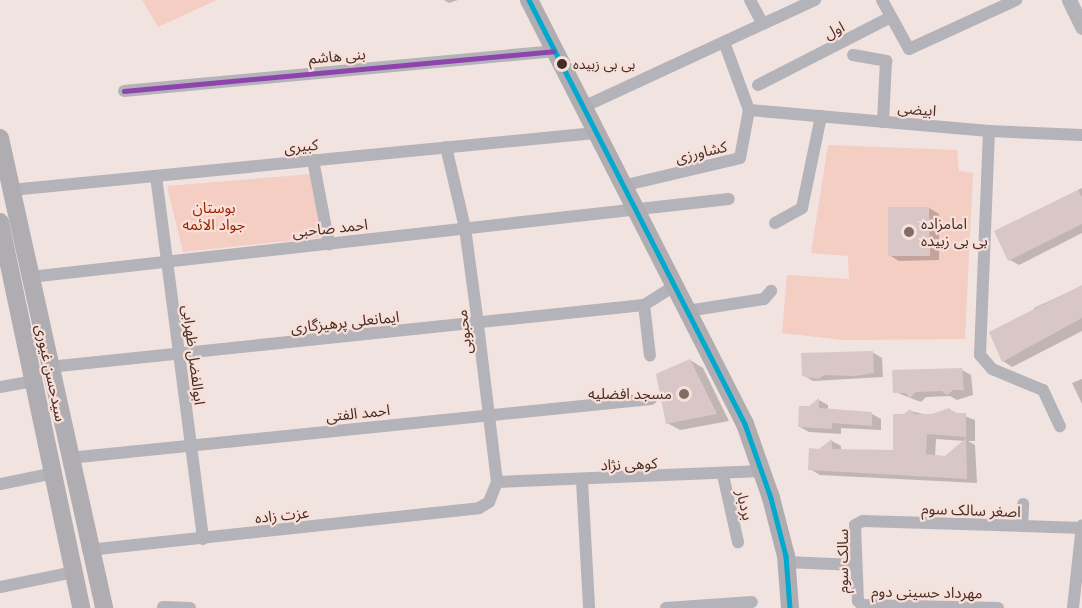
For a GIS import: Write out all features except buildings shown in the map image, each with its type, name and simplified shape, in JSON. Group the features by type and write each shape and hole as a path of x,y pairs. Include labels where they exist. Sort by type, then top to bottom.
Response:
{"main road":[{"path":"529,0 581,108 745,424 762,471 786,562 790,608"},
{"name":"سیدحسن غیوری","path":"0,138 11,190 14,281 49,368 88,550 104,608"},
{"name":"سیدحسن غیوری","path":"0,222 81,608"}],"street":[{"path":"750,0 763,24"},
{"path":"581,108 815,0"},
{"path":"882,0 909,49 1016,0"},
{"path":"1069,0 1082,27"},
{"name":"اول","path":"758,86 891,17"},
{"path":"724,42 749,110"},
{"name":"بنی هاشم","path":"124,91 554,51"},
{"path":"853,55 886,61 883,122"},
{"name":"ابیضی","path":"749,110 989,131 1082,135"},
{"name":"کشاورزی","path":"622,186 740,158 749,110"},
{"path":"775,223 802,208 821,116"},
{"path":"989,131 980,355 992,369 1042,390 1060,426"},
{"name":"کبیری","path":"11,190 595,132"},
{"name":"محبوبی","path":"446,147 465,228 497,482"},
{"path":"313,160 329,244"},
{"name":"ابوالفضل ظهرابی","path":"156,176 203,539"},
{"name":"احمد صاحبی","path":"14,281 729,199"},
{"path":"650,356 644,305 674,286"},
{"path":"687,311 764,299 771,291"},
{"name":"ایمانعلی پرهیزگاری","path":"49,368 644,305"},
{"path":"0,387 34,381"},
{"name":"احمد الفتی","path":"69,458 651,399"},
{"name":"کوهی نژاد","path":"497,482 582,481 723,475 762,471"},
{"path":"0,484 54,473"},
{"name":"بردبار","path":"723,475 738,542"},
{"path":"582,481 589,608"},
{"name":"عزت زاده","path":"88,550 479,508 489,502 497,482"},
{"path":"1022,526 1023,504"},
{"name":"اصغر سالک سوم","path":"859,521 1082,527"},
{"name":"سالک سوم","path":"858,601 856,565 859,521"},
{"path":"1074,608 1082,527"},
{"path":"786,562 856,565"},
{"path":"0,587 74,572"},
{"name":"مهرداد حسینی دوم","path":"858,601 862,605 998,608"},
{"path":"666,608 752,602"},
{"path":"163,607 190,608"}],"green space":[{"path":"142,0 217,0 158,27"},
{"path":"828,145 957,150 959,171 973,173 965,339 843,340 782,333 787,275 849,279 848,256 811,253"},
{"name":"بوستان جواد الائمه","path":"312,174 324,237 183,252 167,186"}],"transit line":[{"path":"529,0 745,424 771,498 786,556 790,608"},
{"path":"124,91 553,51"}],"place":[{"name":"بی بی زبیده","path":"562,64"},
{"name":"امامزاده بی بی زبیده","path":"909,232"},
{"name":"مسجد افضلیه","path":"684,394"}]}
